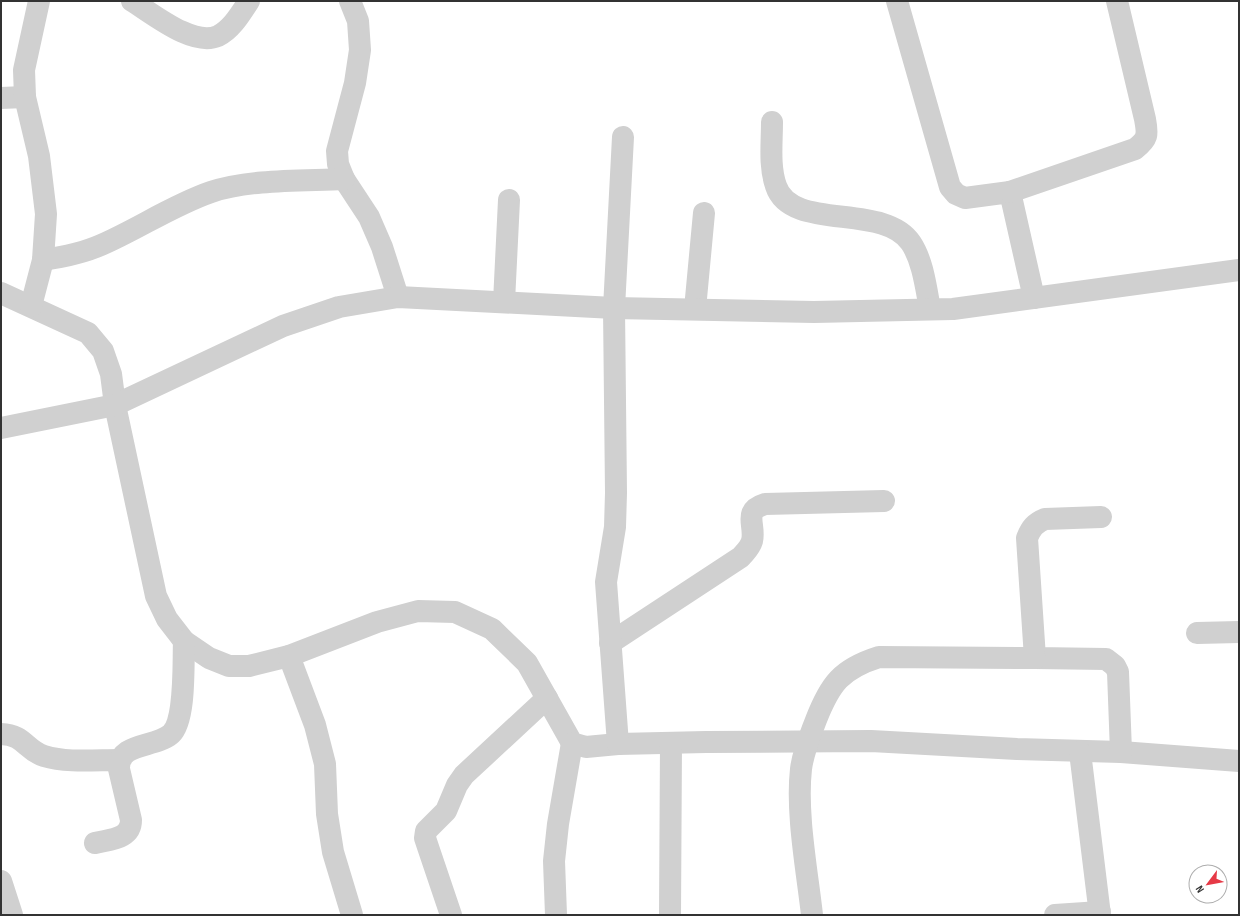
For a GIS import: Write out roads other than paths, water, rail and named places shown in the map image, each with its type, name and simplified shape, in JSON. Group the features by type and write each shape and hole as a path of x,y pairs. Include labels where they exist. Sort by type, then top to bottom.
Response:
{"street":[{"path":"31,306 43,260 46,214 39,156 25,97 24,70 39,1"},
{"path":"132,1 185,34 203,39 218,36 232,25 249,1"},
{"path":"350,1 358,21 360,50 356,83 337,151 338,164 344,179 369,216 382,247 398,297"},
{"path":"897,1 950,187 956,194 965,198 1010,192 1135,149 1144,142 1148,133 1116,1"},
{"path":"1,98 25,97"},
{"path":"772,122 772,168 776,186 784,200 797,209 881,223 898,230 911,242 919,261 930,309"},
{"path":"618,744 606,582 615,527 614,308 623,137"},
{"path":"43,260 67,256 100,246 188,202 212,192 254,184 344,179"},
{"path":"1010,192 1034,298"},
{"path":"504,302 509,200"},
{"path":"695,309 704,213"},
{"path":"1,428 115,405 283,326 339,307 398,297 614,308 814,312 953,309 1239,270"},
{"path":"1,293 88,333 103,351 111,374 115,405 156,596 167,619 184,641 209,658 229,666 249,666 290,656 377,622 418,611 455,612 492,629 527,663 562,728 572,743 586,747 618,744 871,741 1080,752 1121,752 1239,761"},
{"path":"610,643 741,557 752,542 751,518 753,511 758,506 765,504 884,501"},
{"path":"1035,658 1028,538 1031,529 1036,523 1044,519 1101,516"},
{"path":"1197,633 1239,632"},
{"path":"95,843 123,835 129,832 131,827 119,760 122,754 129,750 160,740 170,734 177,726 181,714 184,641"},
{"path":"290,656 315,725 325,764 327,814 333,852 352,915"},
{"path":"812,915 800,798 801,768 808,742 824,698 839,678 860,663 879,657 1106,659 1111,661 1118,672 1121,752"},
{"path":"451,915 425,838 426,831 446,811 456,785 464,775 547,698"},
{"path":"1,734 10,734 21,738 30,748 42,756 57,759 119,760"},
{"path":"556,915 554,861 558,824 572,743"},
{"path":"670,915 671,743"},
{"path":"1055,915 1100,914 1080,752"},
{"path":"1,881 12,915"}]}
